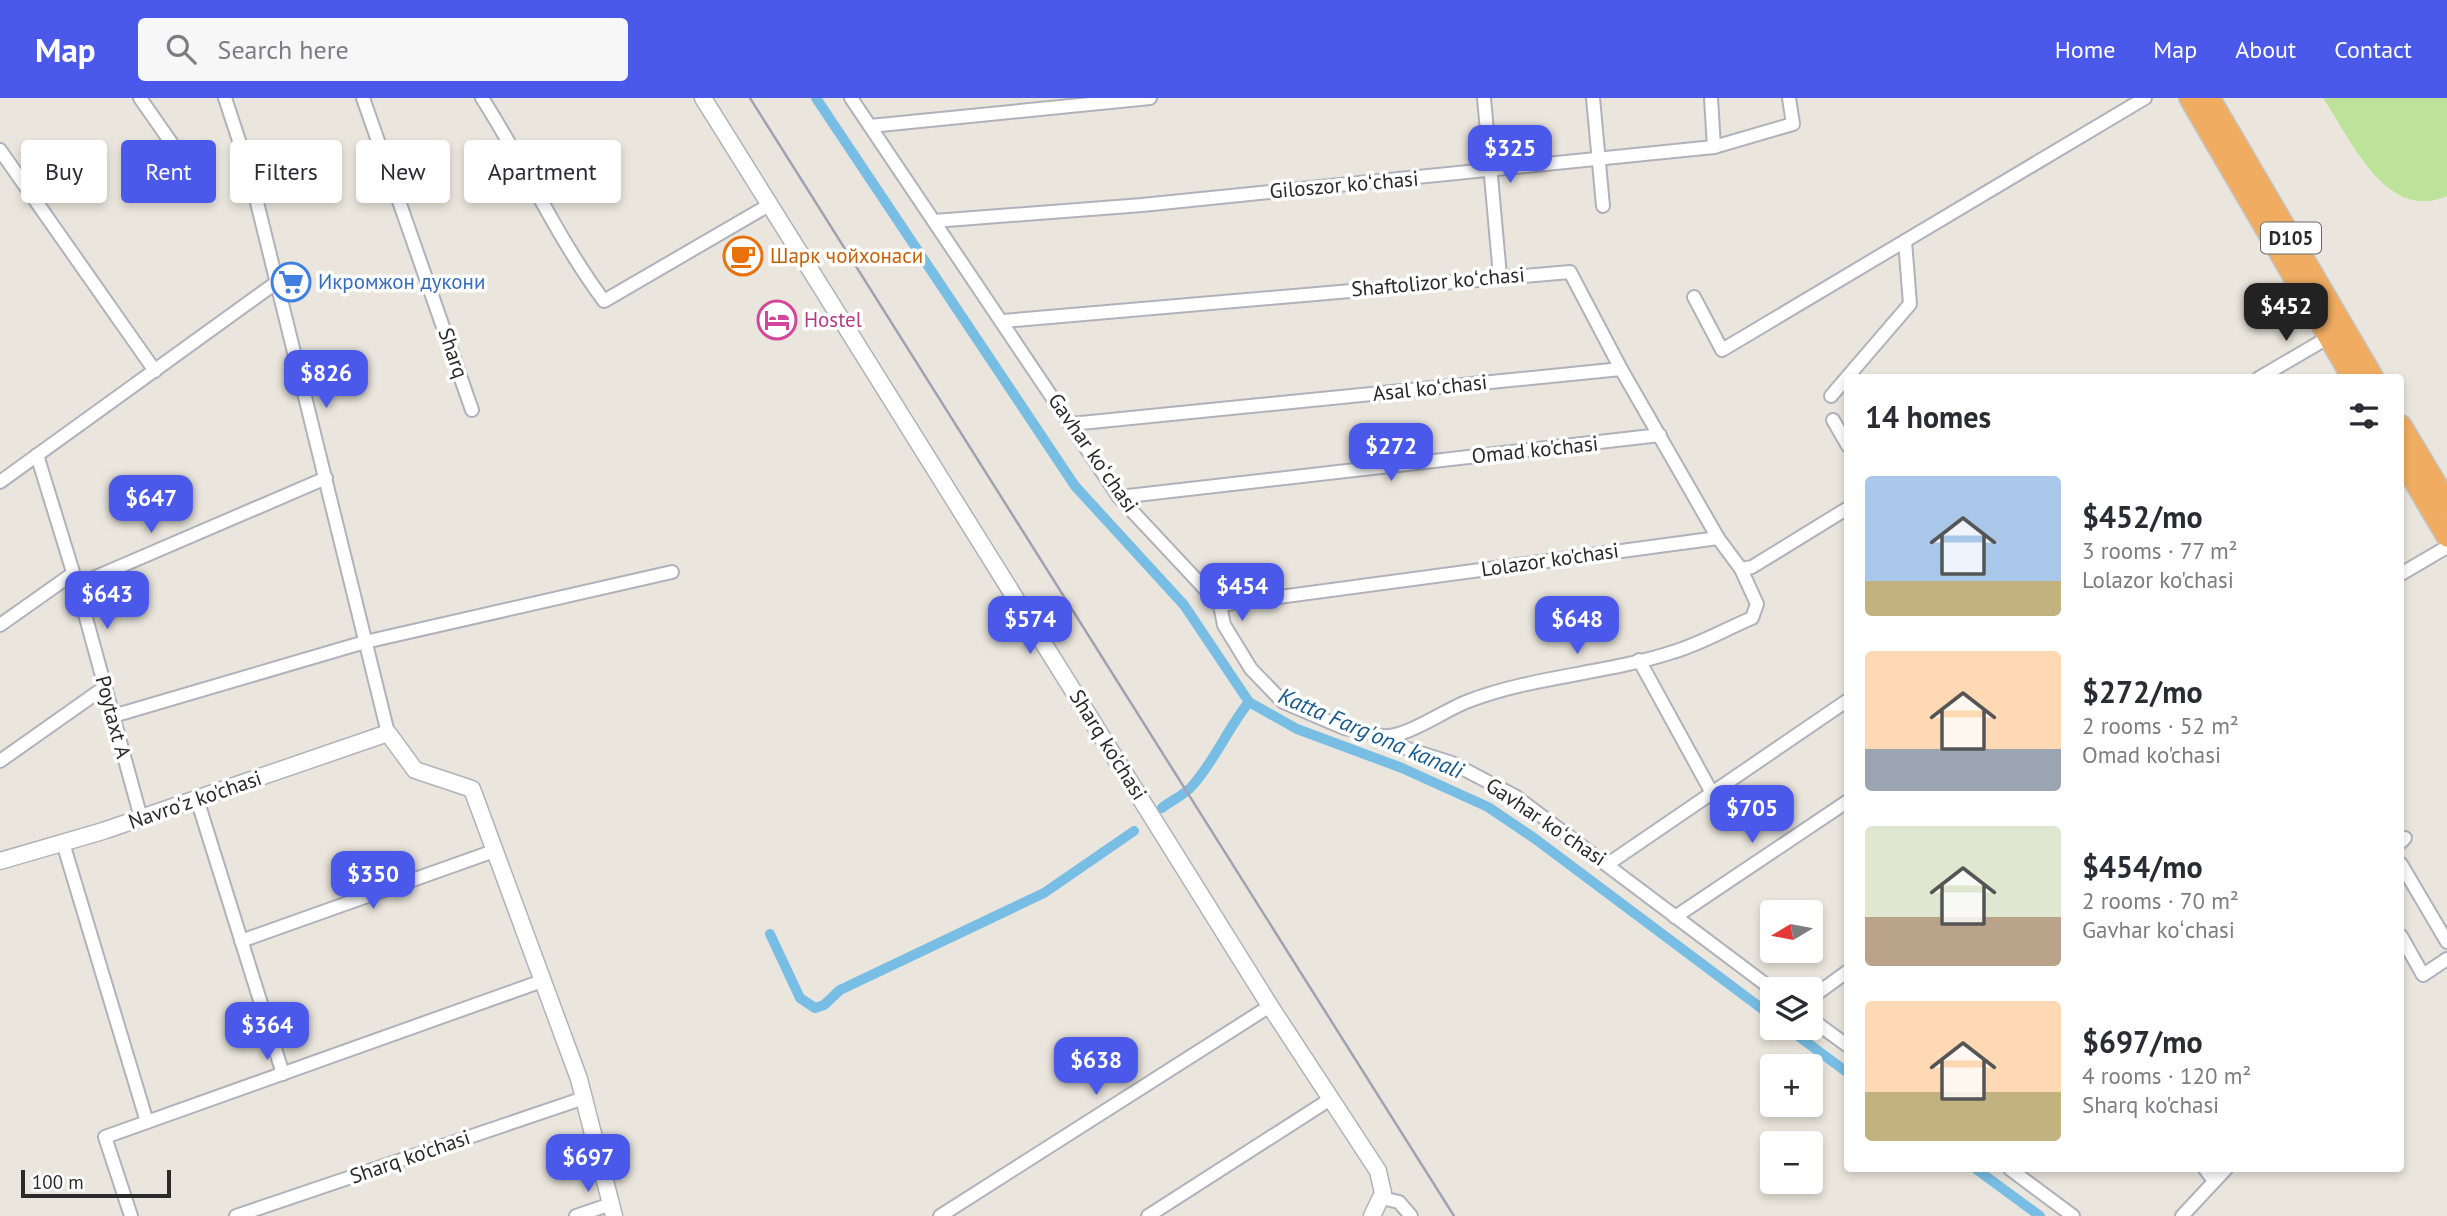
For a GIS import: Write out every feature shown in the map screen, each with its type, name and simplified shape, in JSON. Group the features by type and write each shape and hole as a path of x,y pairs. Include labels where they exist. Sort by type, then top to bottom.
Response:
{"highway":[{"name":"D105","path":"2190,98 2351,374"},
{"name":"D105","path":"2209,98 2371,374"},
{"path":"2404,431 2447,503"},
{"path":"2404,463 2447,536"}],"main road":[{"name":"Sharq ko'chasi","path":"703,98 1270,1006 1378,1171 1382,1182 1382,1198"},
{"name":"Navro'z ko'chasi","path":"0,861 141,818 387,733"},
{"path":"387,733 415,770 472,789 584,1098 612,1210"},
{"path":"1372,1216 1382,1198"}],"street":[{"path":"140,98 169,140"},
{"path":"225,98 250,174 387,733"},
{"name":"Sharq","path":"363,98 472,410"},
{"path":"482,98 510,141 576,262 604,301 769,205"},
{"name":"Gavhar koʻchasi","path":"851,98 1119,497 1220,605 1224,625 1251,669 1283,702 1344,729 1383,736 1405,748 1452,763 1515,796 1760,980"},
{"path":"870,126 1068,102 1150,98"},
{"path":"1485,98 1500,276"},
{"path":"1593,98 1603,206"},
{"path":"1710,98 1714,147"},
{"name":"Giloszor koʻchasi","path":"934,221 1142,205 1714,147 1793,124 1789,98"},
{"path":"1693,297 1722,350 2145,98"},
{"path":"0,150 155,370"},
{"path":"1850,374 1910,304 1905,241"},
{"name":"Shaftolizor koʻchasi","path":"1003,321 1570,272 1621,369 1718,538"},
{"path":"0,482 277,282"},
{"path":"2266,374 2329,337"},
{"name":"Asal koʻchasi","path":"1072,424 1621,369"},
{"path":"1831,396 1844,381"},
{"path":"1833,420 1844,439"},
{"name":"Omad ko'chasi","path":"1119,497 1660,436"},
{"name":"Poytaxt A","path":"37,455 77,585 141,818"},
{"path":"0,625 68,577 77,585 326,478"},
{"path":"1741,569 1752,567 1844,510"},
{"path":"1383,736 1389,737 1413,728 1466,701 1674,652 1752,618 1757,604 1741,569 1718,538"},
{"name":"Lolazor ko'chasi","path":"1220,605 1718,538"},
{"path":"2404,571 2447,547"},
{"path":"113,716 365,642 672,572"},
{"path":"1639,660 1712,793"},
{"path":"0,761 105,687"},
{"path":"1608,864 1844,703"},
{"path":"197,799 283,1074"},
{"path":"1675,917 1844,804"},
{"path":"63,843 147,1122"},
{"path":"242,941 494,851"},
{"path":"2404,869 2447,942"},
{"path":"2404,941 2423,975 2447,959"},
{"path":"1823,989 1844,974"},
{"path":"131,1216 105,1137 542,981"},
{"path":"940,1216 1270,1006"},
{"path":"1823,1028 1844,1043"},
{"name":"Sharq ko'chasi","path":"236,1216 584,1098"},
{"path":"1148,1216 1332,1098"},
{"path":"2014,1172 2073,1216"},
{"path":"2207,1172 2214,1181"},
{"path":"2182,1216 2223,1172"},
{"path":"1382,1198 1399,1202 1411,1216"},
{"path":"576,1216 612,1210"}],"green space":[{"path":"2323,98 2447,98 2447,196 2425,201 2406,198 2388,188 2358,154"}],"waterway":[{"name":"Katta Farg'ona kanali","path":"816,98 1075,486 1184,605 1249,702 1297,729 1402,768 1488,807 1534,838 1760,1007"},
{"path":"1162,808 1193,785 1249,702"},
{"path":"770,934 800,998 815,1008 824,1005 840,990 1044,893 1134,831"},
{"name":"Katta Farg'ona kanali","path":"1804,1040 1844,1070"},
{"name":"Katta Farg'ona kanali","path":"1980,1172 2040,1216"}],"railway":[{"path":"750,98 1454,1216"}],"place":[{"name":"Шарк чойхонаси","path":"743,256"},
{"name":"Икромжон дукони","path":"291,282"},
{"name":"Hostel","path":"777,320"}]}
